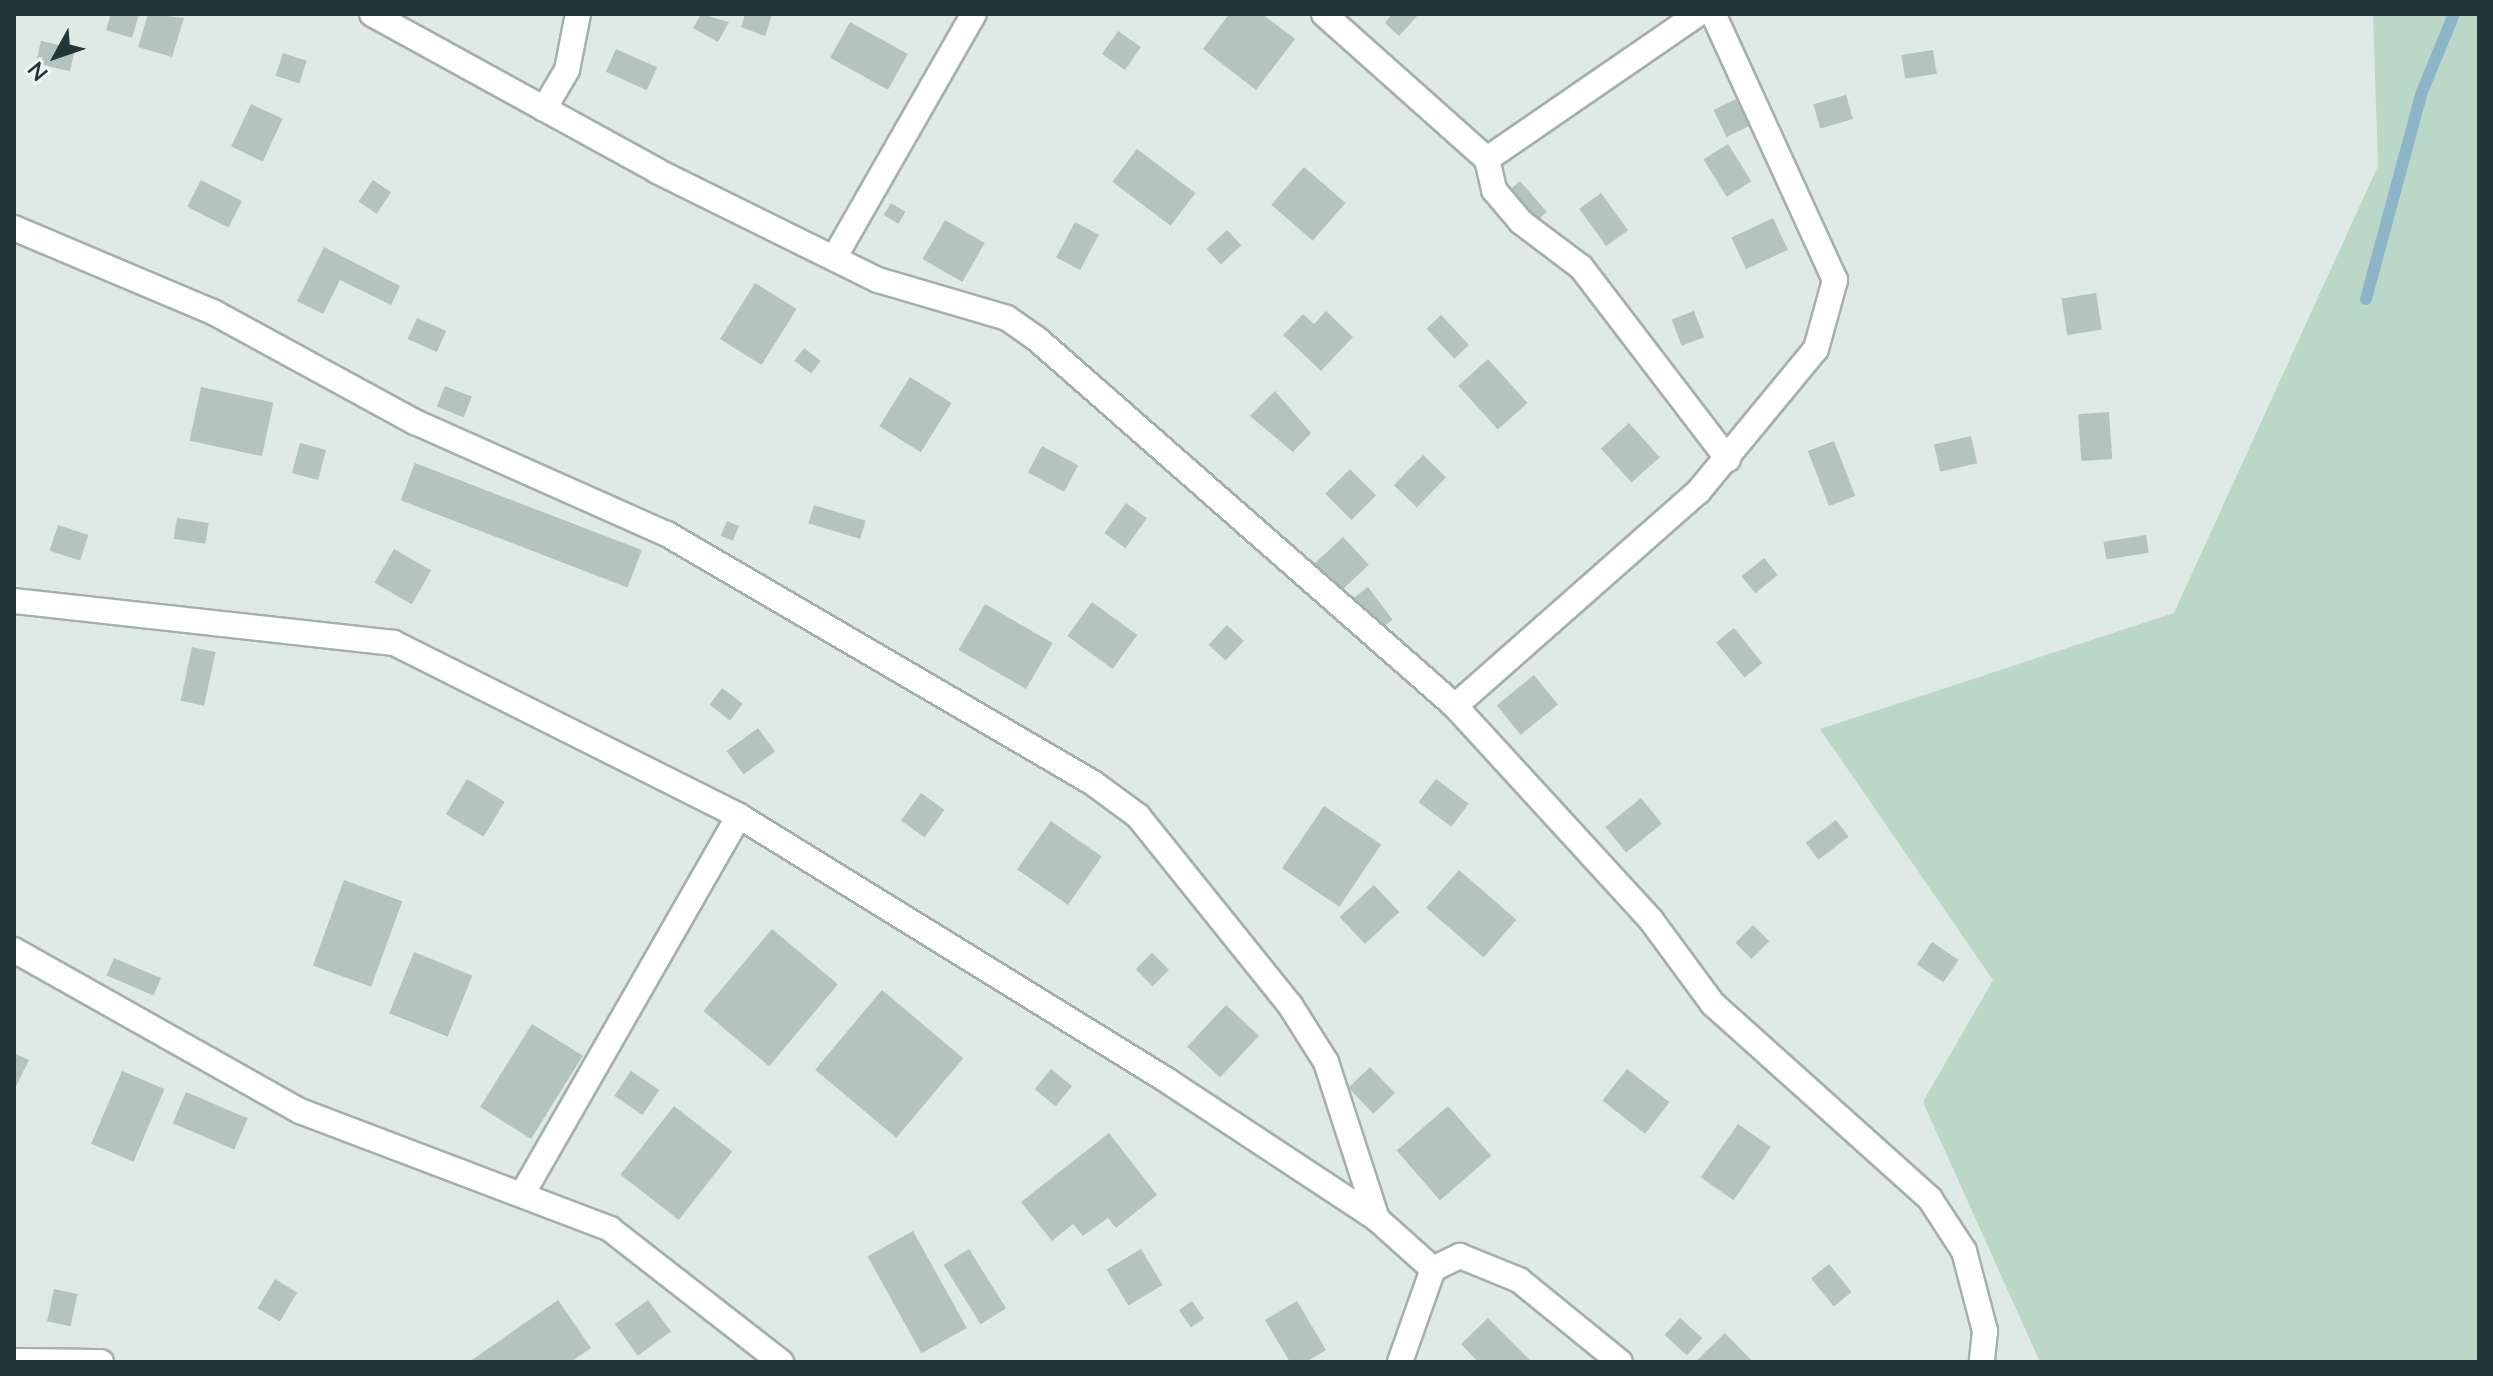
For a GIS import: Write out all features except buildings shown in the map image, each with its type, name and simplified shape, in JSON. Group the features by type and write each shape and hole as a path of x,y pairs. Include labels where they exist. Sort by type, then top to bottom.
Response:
{"street":[{"path":"372,14 544,109 878,280 1007,318 1037,339 1455,706 1651,920 1713,1004 1930,1199 1964,1251 1985,1331 1982,1362"},
{"path":"544,109 567,70 578,14"},
{"path":"834,258 974,14"},
{"path":"1324,14 1487,159 1494,190 1521,222 1581,267 1728,459"},
{"path":"1487,159 1698,14"},
{"path":"1455,706 1728,459 1810,364 1835,280 1713,14"},
{"path":"14,228 213,312 415,422 667,534 1093,783 1138,816 1290,1005 1326,1062 1377,1219"},
{"path":"14,601 394,643 739,816 1377,1219 1433,1269"},
{"path":"524,1191 739,816"},
{"path":"14,950 300,1111 524,1191 610,1229 781,1362"},
{"path":"1400,1362 1433,1269 1460,1256 1519,1280 1620,1362"},
{"path":"14,1361 101,1362"}],"green space":[{"path":"2373,14 2479,14 2479,1362 2040,1362 1923,1102 1993,980 1820,729 2174,613 2378,166"}],"waterway":[{"path":"2366,299 2422,92 2454,14"}]}
